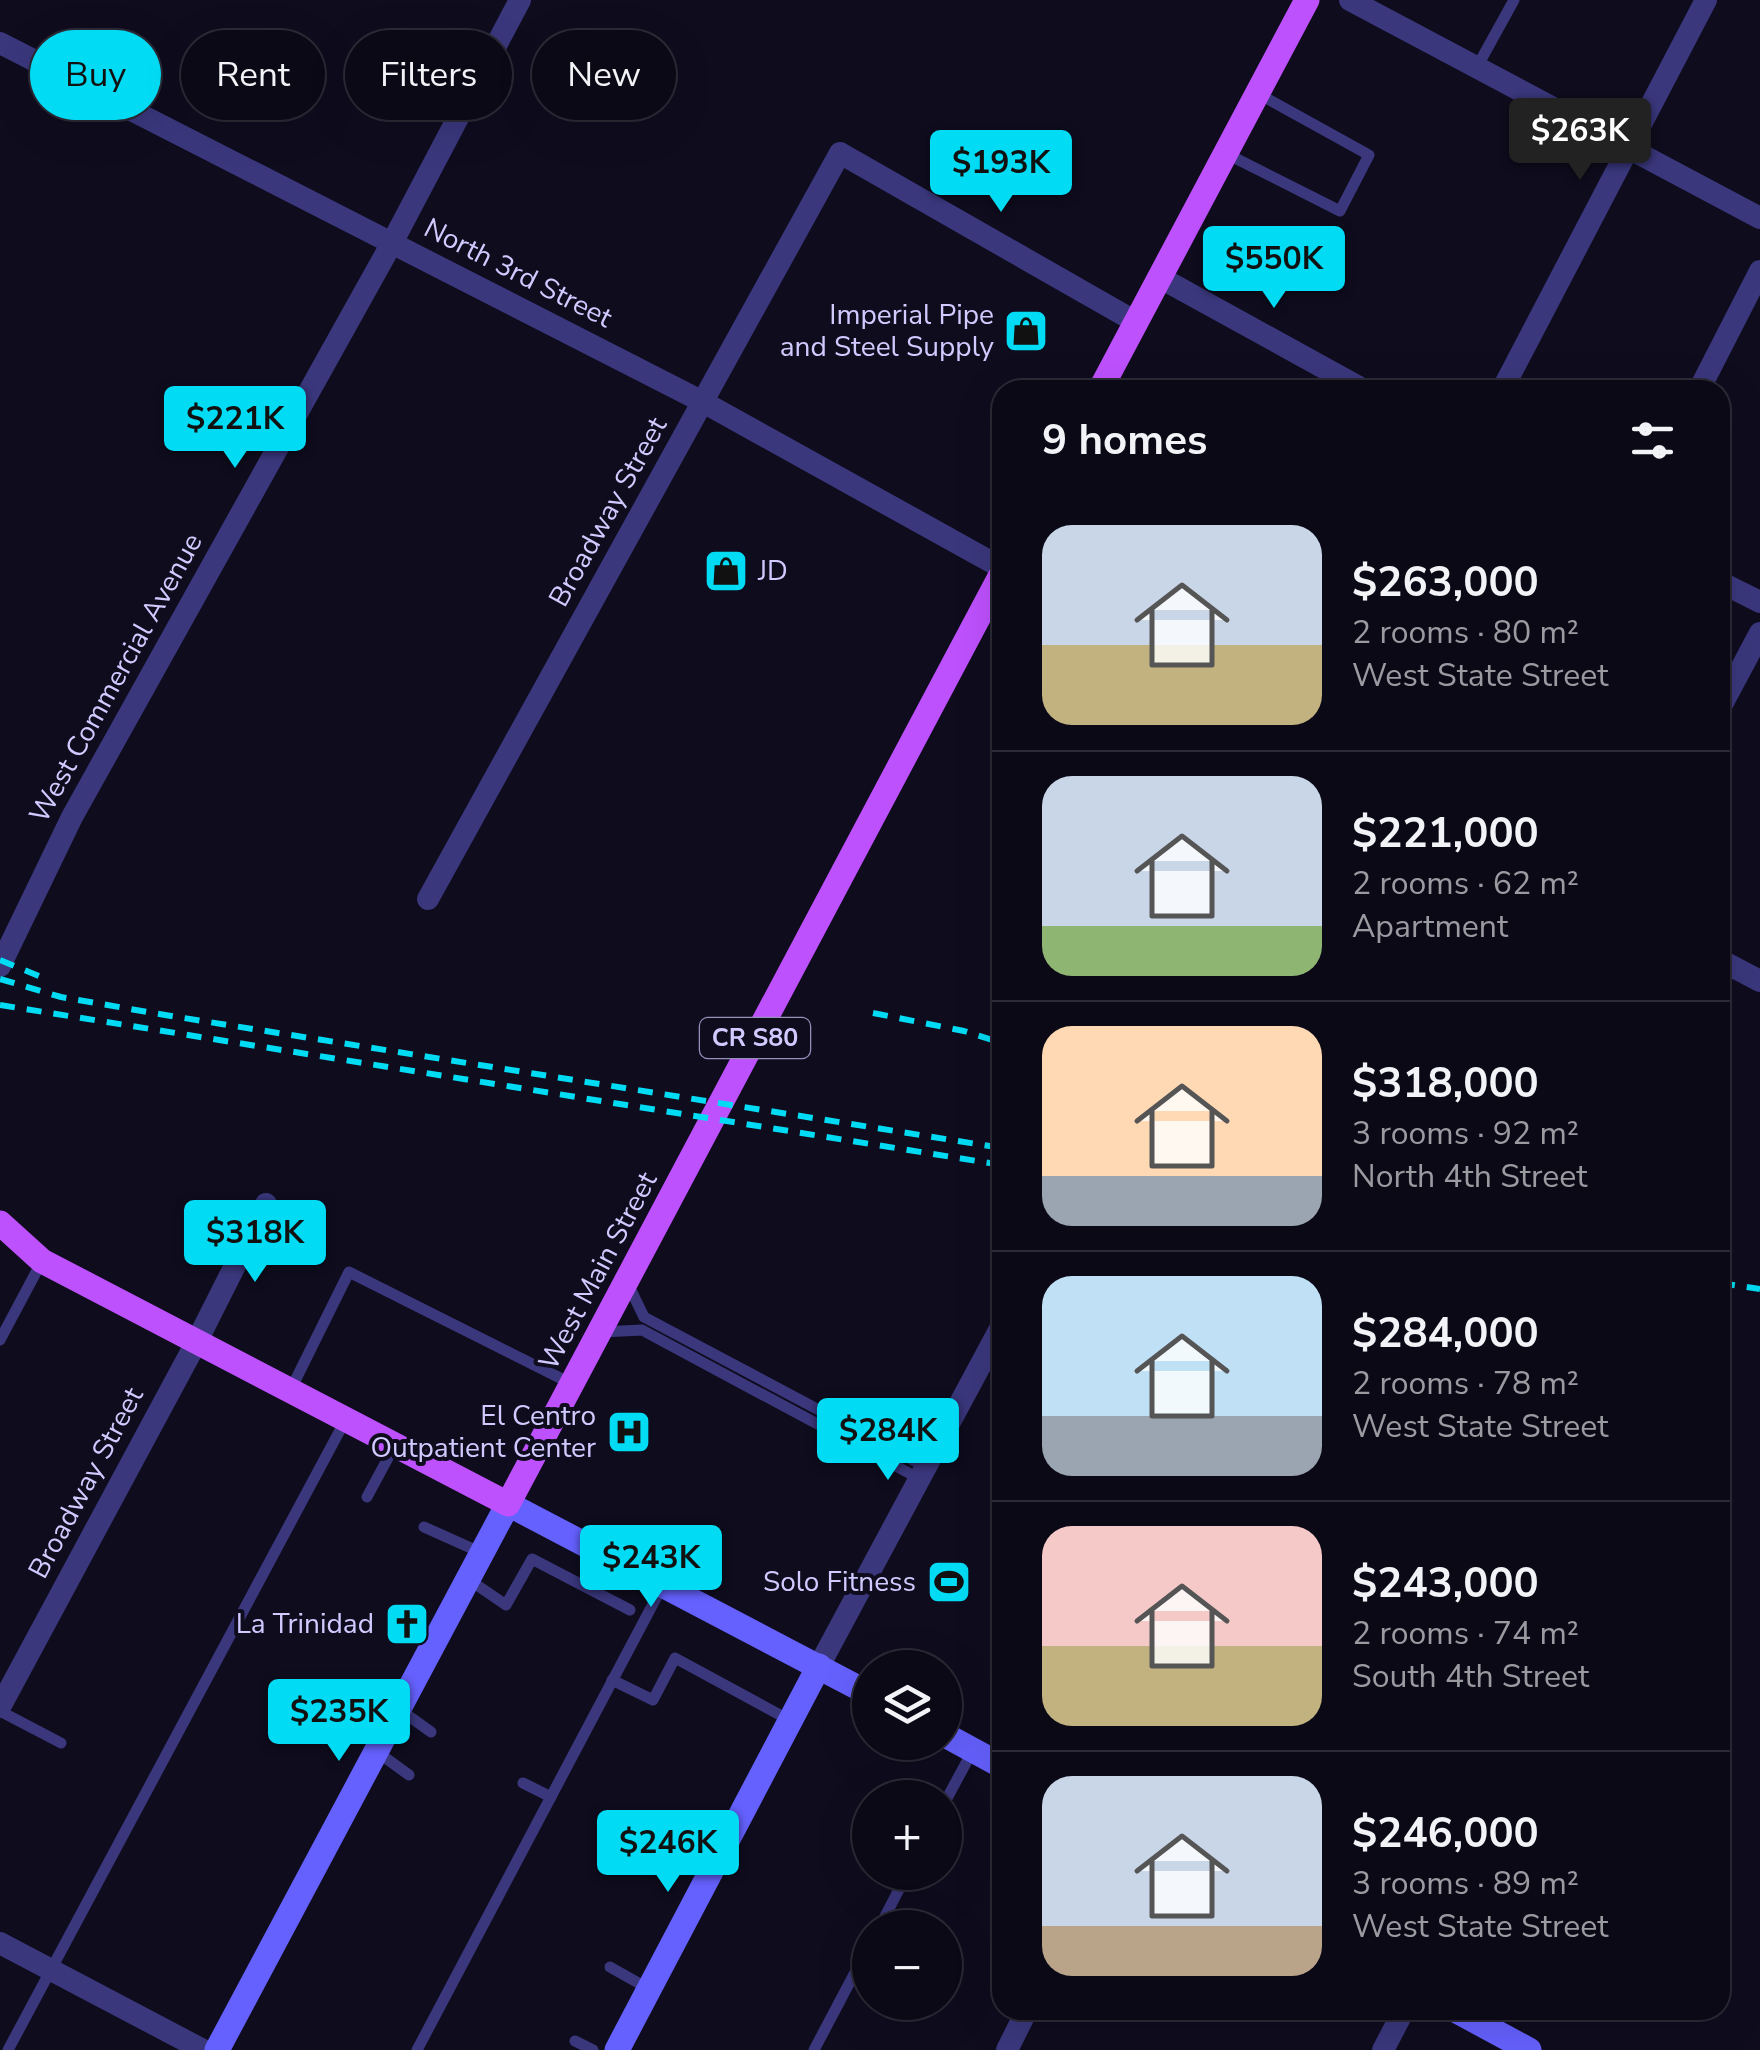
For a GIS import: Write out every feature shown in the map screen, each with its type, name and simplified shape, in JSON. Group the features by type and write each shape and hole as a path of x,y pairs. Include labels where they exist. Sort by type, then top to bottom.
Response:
{"main road":[{"path":"1105,380 1306,0"},
{"name":"West Main Street","path":"508,1504 992,589"},
{"path":"0,1223 42,1260 508,1504"},
{"path":"0,1250 42,1260"}],"street":[{"name":"West Commercial Avenue","path":"0,966 72,817 392,242 520,0"},
{"path":"1350,0 1760,218"},
{"path":"1507,380 1706,0"},
{"name":"North 3rd Street","path":"0,42 703,402 992,564"},
{"name":"Broadway Street","path":"428,900 840,154 1136,322"},
{"path":"1704,380 1760,271"},
{"path":"1159,277 1346,380"},
{"path":"1730,587 1760,602"},
{"path":"1730,689 1760,632"},
{"path":"1730,966 1760,982"},
{"name":"Broadway Street","path":"0,1709 266,1204"},
{"path":"617,2050 992,1344"},
{"path":"508,1504 852,1684"},
{"name":"West Main Street","path":"217,2050 508,1504"},
{"path":"962,1744 992,1760"},
{"path":"0,1943 203,2050"},
{"path":"1006,2050 1022,2020"},
{"path":"1384,2050 1399,2020"},
{"path":"1474,2020 1530,2050"}],"lane":[{"path":"1477,67 1514,0"},
{"path":"1225,153 1340,212 1369,155 1257,92"},
{"path":"0,1340 42,1260"},
{"path":"290,1390 349,1272 572,1384"},
{"path":"626,1282 644,1317 923,1473"},
{"path":"599,1332 642,1330 923,1473"},
{"path":"8,2050 346,1419"},
{"path":"367,1496 395,1445"},
{"path":"424,1528 482,1553"},
{"path":"468,1579 506,1605 532,1558 630,1610"},
{"path":"417,2050 663,1585"},
{"path":"612,1680 653,1700 675,1658 790,1721"},
{"path":"0,1709 61,1744"},
{"path":"399,1709 432,1732"},
{"path":"957,1780 973,1750"},
{"path":"376,1751 408,1775"},
{"path":"523,1783 551,1797"},
{"path":"492,1909 508,1914"},
{"path":"610,1968 650,1989"},
{"path":"814,2050 852,1978"},
{"path":"575,2041 592,2050"}],"railway":[{"path":"0,960 46,979"},
{"path":"0,979 61,997 165,1015 992,1146"},
{"path":"0,1005 992,1163"},
{"path":"873,1013 992,1040"},
{"path":"1730,1284 1760,1289"}],"place":[{"name":"Imperial Pipe and Steel Supply","path":"1026,331"},
{"name":"JD","path":"726,571"},
{"name":"El Centro Outpatient Center","path":"629,1432"},
{"name":"Solo Fitness","path":"949,1582"},
{"name":"La Trinidad","path":"407,1624"}]}
